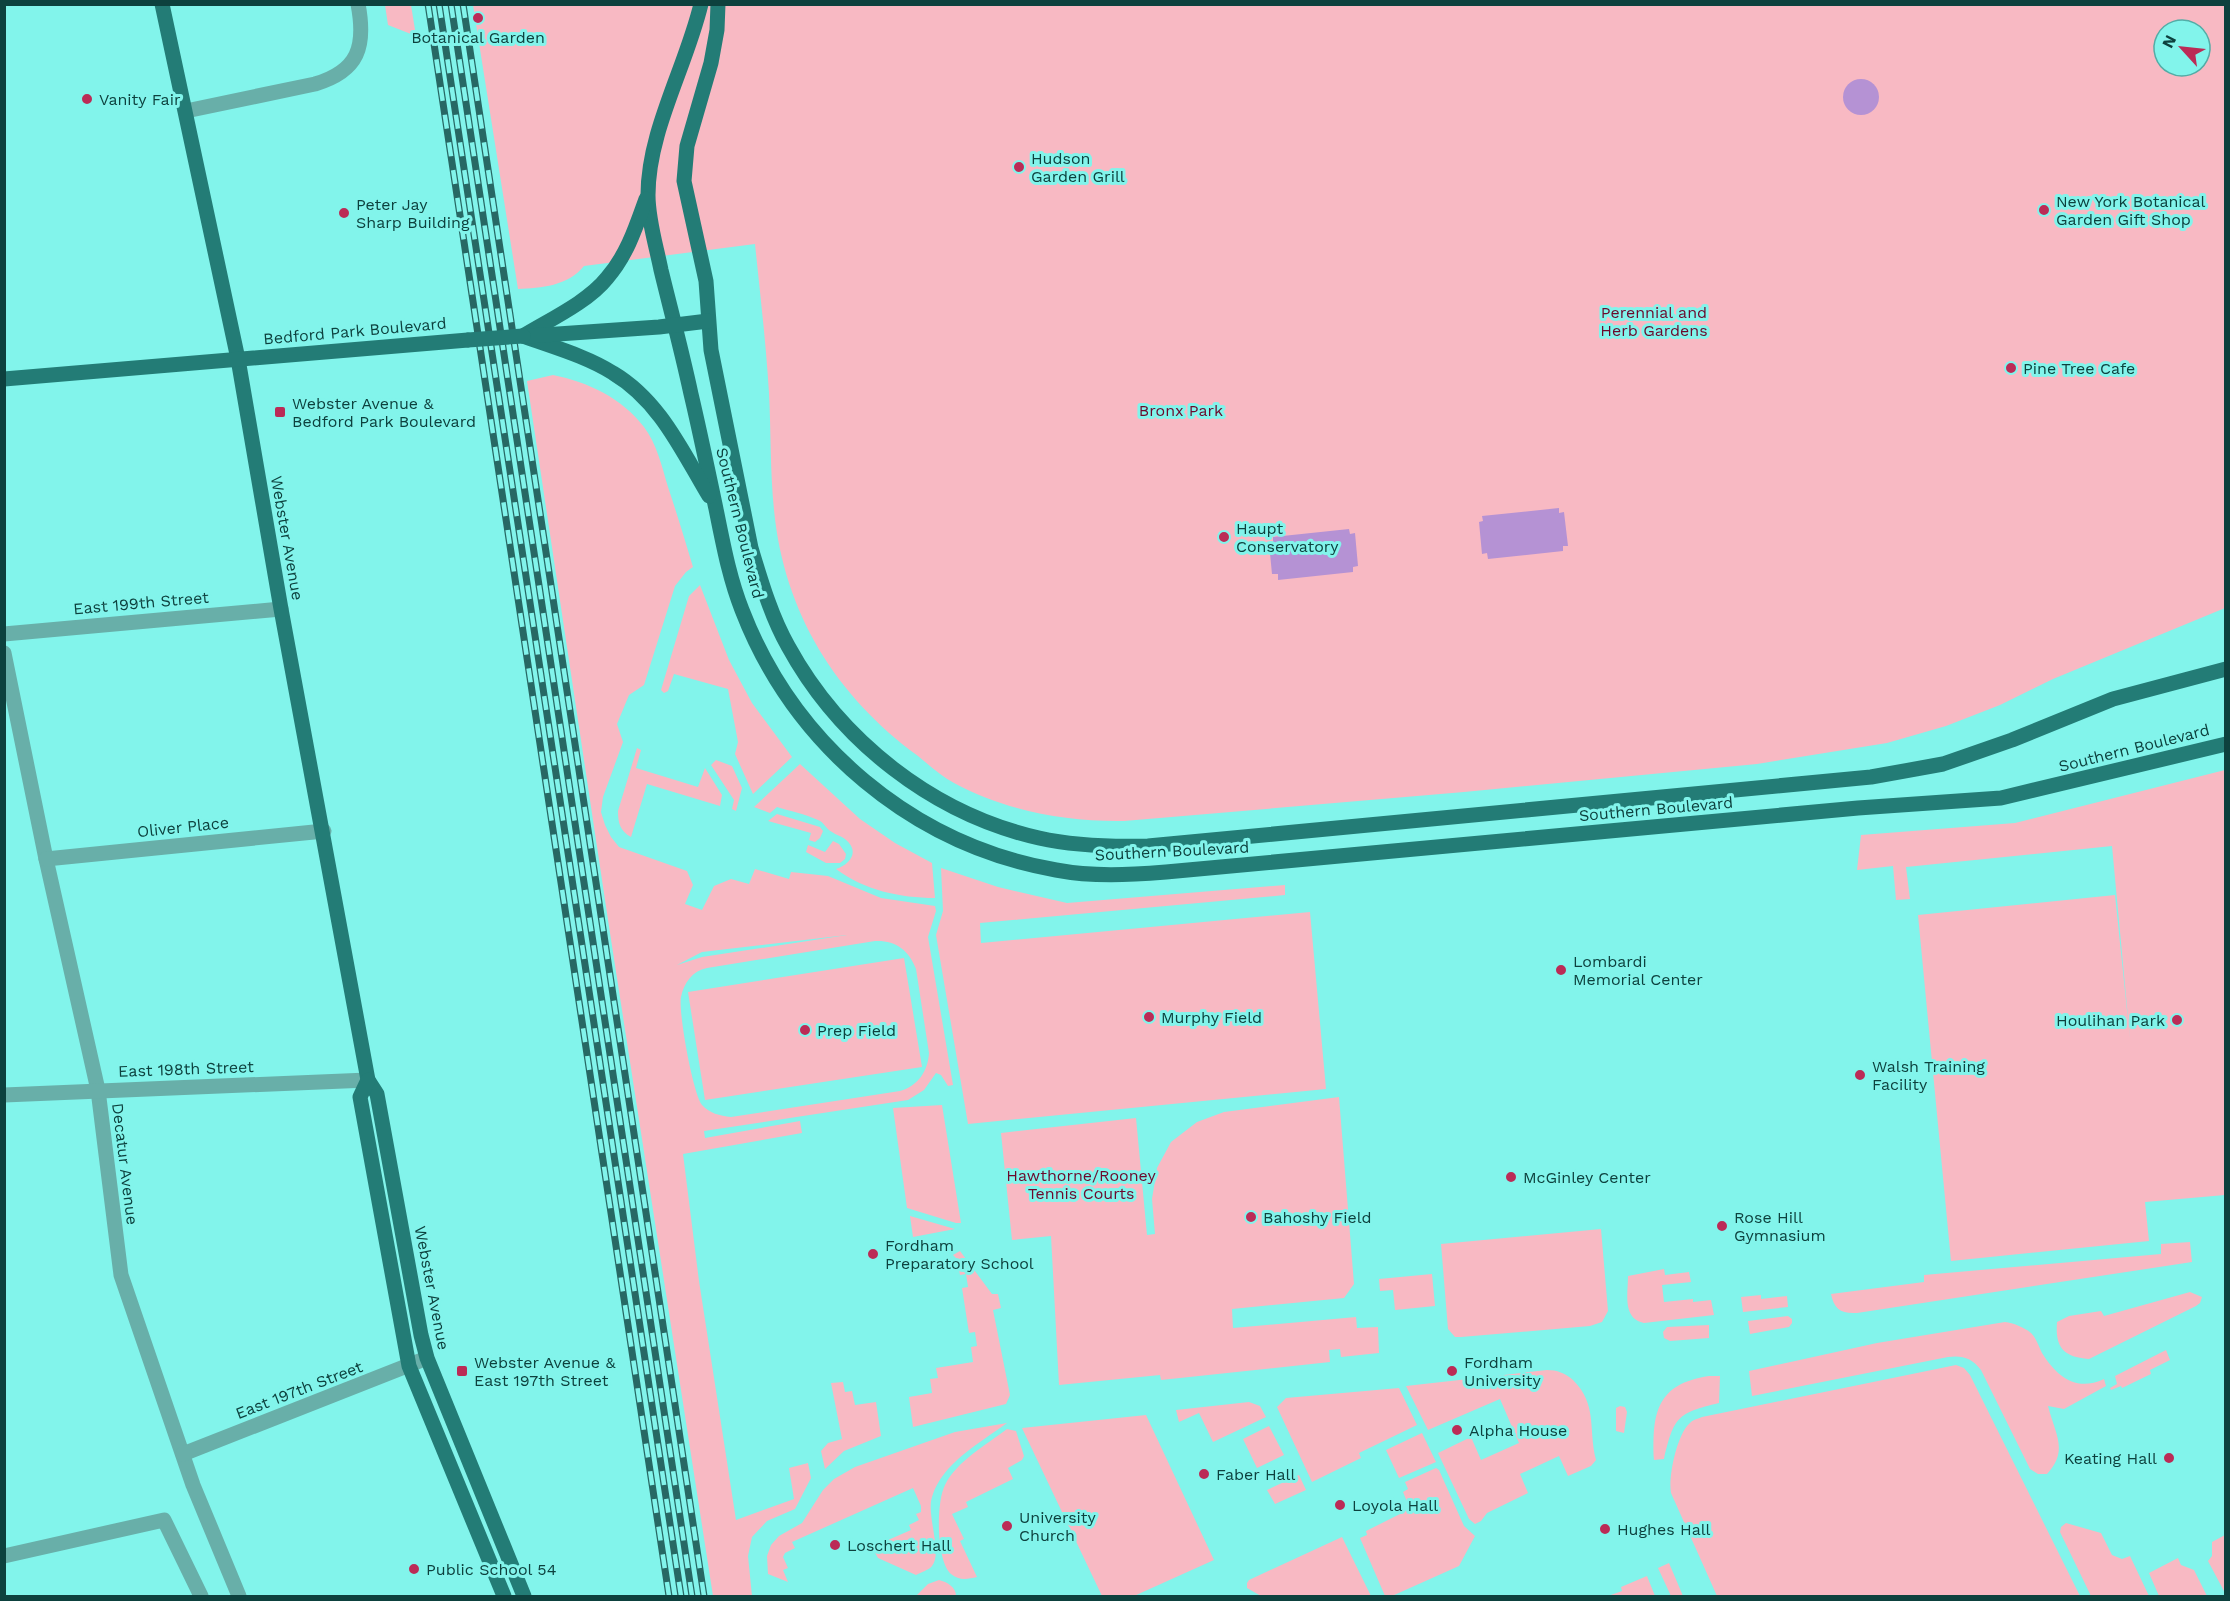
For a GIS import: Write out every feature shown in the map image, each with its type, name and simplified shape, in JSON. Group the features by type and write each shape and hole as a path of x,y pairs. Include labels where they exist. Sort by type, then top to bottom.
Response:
{"main road":[{"name":"Webster Avenue","path":"162,4 238,359 281,609 324,831 368,1080 377,1094 421,1335 427,1358 524,1596"},
{"name":"Southern Boulevard","path":"701,4 690,46 658,131 648,194 656,247 676,325 731,580 753,638 771,672 795,707 837,758 862,781 892,802 922,822 954,839 1026,864 1093,874 1130,875 1858,808 2001,798 2226,744"},
{"name":"Southern Boulevard","path":"718,4 717,30 711,63 687,146 684,170 685,192 706,281 711,350 751,548 772,612 788,645 827,704 878,757 938,799 970,815 1039,838 1110,847 1148,846 1899,773 1944,764 1979,753 2113,699 2226,669"},
{"path":"523,336 588,295 607,279 633,237 648,194"},
{"name":"Bedford Park Boulevard","path":"4,379 708,321"},
{"path":"523,336 601,366 636,389 663,419 716,507"},
{"name":"Webster Avenue","path":"368,1080 360,1097 409,1366 504,1596"}],"street":[{"path":"186,111 315,84 340,73 354,59 362,41 358,4"},
{"name":"East 199th Street","path":"4,634 281,609"},
{"name":"Decatur Avenue","path":"4,653 46,859 98,1090 121,1275 193,1485 239,1596"},
{"name":"Oliver Place","path":"46,859 324,831"},
{"name":"East 198th Street","path":"4,1095 368,1080"},
{"name":"East 197th Street","path":"183,1454 427,1358"},
{"path":"4,1556 164,1520 201,1596"}],"green space":[{"path":"385,5 411,5 416,36 388,25"},
{"name":"Bronx Park","path":"473,5 2225,5 2225,608 2053,679 2000,705 1946,726 1887,743 1757,764 1124,821 1058,817 1037,813 994,801 954,783 889,732 862,707 839,679 819,649 802,617 789,583 774,510 768,374 755,244 584,266 570,278 545,287 518,289"},
{"path":"553,375 579,382 615,400 644,427 656,448 693,567 675,586 644,685 629,695 617,724 623,742 603,797 601,812 611,837 619,847 687,871 693,885 685,904 702,910 714,886 731,879 749,884 755,869 789,879 791,872 828,876 881,898 935,906 936,911 928,937 953,1085 948,1086 941,1075 936,1073 924,1090 908,1100 704,1131 705,1138 800,1121 802,1133 683,1154 699,1281 736,1520 794,1499 789,1468 808,1463 811,1478 795,1509 767,1521 752,1537 748,1556 752,1596 713,1596 527,381","holes":["847,935 702,957 677,965 702,952","875,941 895,944 909,956 916,969 929,1053 927,1066 917,1082 900,1091 731,1117 715,1114 702,1105 694,1085 681,1005 684,987 693,975 707,968"]},
{"path":"700,585 729,660 752,703 792,757 753,794 735,754 738,742 728,689 674,674 668,691 664,693 661,690 689,596"},
{"path":"637,748 641,750 636,768 698,787 705,768 722,795 720,806 647,784 631,837 627,835 620,826 618,811"},
{"path":"716,760 732,766 742,788 736,811 732,809 734,800 711,765"},
{"path":"800,764 860,819 895,843 932,863 935,898 896,894 858,882 836,869 846,864 852,857 850,844 830,831 820,821 777,807 770,813 754,807"},
{"path":"2225,770 2225,1195 2145,1202 2149,1241 1951,1261 1918,915 2115,895 2130,1039 2112,846 1906,867 1910,899 1896,900 1893,866 1857,870 1861,835 2015,823"},
{"path":"777,814 820,827 823,831 820,838 815,842 809,840 811,833 768,821"},
{"path":"833,841 839,844 846,854 845,859 840,863 826,863 806,852 808,845 825,852"},
{"name":"Murphy Field","path":"941,868 998,887 1067,903 1285,885 1285,895 980,923 981,943 1310,912 1326,1089 968,1124 936,935 943,911"},
{"name":"Prep Field","path":"904,958 922,1067 705,1100 688,992"},
{"name":"Hawthorne/Rooney Tennis Courts","path":"1339,1097 1354,1284 1344,1298 1232,1309 1233,1328 1356,1317 1357,1328 1378,1327 1379,1353 1341,1357 1340,1349 1329,1350 1330,1362 1161,1380 1160,1375 1059,1385 1051,1236 1012,1240 1001,1133 1136,1118 1147,1235 1155,1234 1152,1199 1157,1168 1171,1142 1197,1122 1224,1112"},
{"path":"942,1105 961,1223 907,1208 893,1108"},
{"path":"910,1216 955,1229 913,1237"},
{"path":"1601,1229 1608,1311 1602,1322 1590,1326 1461,1337 1455,1337 1448,1329 1441,1244"},
{"path":"2190,1242 2192,1262 1857,1313 1839,1310 1831,1294 1924,1282 1924,1275 2161,1254 2161,1244"},
{"path":"960,1251 992,1294 998,1294 1001,1308 993,1310 1010,1395 1006,1404 913,1427 909,1397 932,1393 930,1379 938,1378 936,1368 973,1362 971,1347 977,1346 975,1332 969,1333 962,1288 968,1287 966,1274 960,1275 957,1259 953,1255"},
{"path":"1664,1269 1665,1275 1689,1272 1691,1282 1662,1285 1664,1302 1711,1300 1714,1315 1644,1323 1632,1316 1627,1297 1628,1276"},
{"path":"1432,1274 1435,1306 1395,1310 1393,1290 1380,1291 1379,1279"},
{"path":"2190,1292 2202,1297 2196,1306 2089,1359 2067,1353 2059,1344 2057,1322 2069,1316 2101,1311 2104,1316"},
{"path":"1761,1295 1761,1299 1787,1296 1788,1307 1743,1312 1741,1297"},
{"path":"1788,1316 1792,1319 1789,1327 1750,1334 1748,1321"},
{"path":"2005,1322 2031,1333 2048,1362 2068,1380 2085,1384 2104,1379 2106,1386 2064,1409 2048,1406 2057,1433 2059,1449 2054,1465 2047,1474 2038,1474 2030,1469 1981,1370 1970,1360 1962,1357 1948,1357 1752,1396 1749,1371 1877,1343"},
{"path":"1709,1325 1709,1338 1670,1341 1664,1338 1663,1332 1667,1327"},
{"path":"2166,1350 2170,1360 2150,1370 2151,1374 2122,1388 2121,1386 2111,1390 2110,1388 2117,1384 2115,1376"},
{"path":"1956,1365 1964,1368 1970,1375 2080,1596 1717,1596 1671,1493 1674,1457 1681,1437 1690,1423 1702,1417"},
{"path":"1547,1370 1561,1372 1581,1389 1589,1408 1596,1460 1591,1466 1568,1476 1559,1456 1520,1474 1528,1493 1487,1513 1481,1521 1475,1524 1469,1519 1438,1453 1471,1437 1481,1460 1519,1443 1500,1399 1428,1430 1406,1386"},
{"path":"1709,1376 1720,1376 1719,1403 1694,1410 1680,1419 1671,1434 1664,1459 1654,1460 1654,1428 1661,1403 1668,1393 1678,1386"},
{"path":"843,1382 845,1392 852,1391 855,1405 876,1402 881,1436 844,1451 825,1469 821,1451 828,1443 842,1439 831,1383"},
{"path":"1399,1388 1417,1425 1359,1453 1361,1458 1312,1482 1277,1407 1286,1398"},
{"path":"1249,1402 1260,1406 1266,1417 1213,1442 1199,1413 1179,1422 1176,1410"},
{"path":"1625,1407 1627,1412 1624,1433 1616,1431 1616,1408"},
{"path":"1146,1415 1214,1560 1134,1596 1102,1596 1022,1428"},
{"path":"1007,1423 963,1455 944,1474 937,1485 931,1505 936,1552 935,1560 929,1569 916,1575 878,1558 872,1547 911,1530 909,1525 919,1520 916,1514 921,1512 921,1506 913,1488 792,1542 795,1548 785,1553 783,1557 788,1568 783,1570 788,1582 768,1574 767,1556 771,1545 779,1536 802,1523 823,1490 834,1479 855,1467 955,1432"},
{"path":"1269,1426 1284,1455 1257,1468 1243,1439"},
{"path":"1007,1429 1016,1431 1024,1456 1022,1460 1008,1468 1013,1479 966,1502 968,1507 952,1514 964,1539 960,1541 977,1577 960,1579 951,1574 942,1557 939,1517 942,1493 950,1476 957,1468"},
{"path":"1422,1433 1436,1462 1399,1478 1386,1450"},
{"path":"1436,1468 1439,1470 1464,1526 1475,1536 1459,1566 1392,1596 1385,1596 1360,1538 1367,1535 1366,1531 1410,1509 1403,1492 1408,1489 1405,1482"},
{"path":"1299,1475 1306,1490 1275,1504 1267,1490"},
{"path":"2066,1523 2101,1533 2112,1555 2122,1559 2130,1556 2149,1596 2091,1596 2060,1532 2061,1527"},
{"path":"2225,1535 2225,1593 2208,1561 2212,1556 2212,1542"},
{"path":"1342,1537 1371,1596 1261,1596 1247,1588 1249,1580"},
{"path":"2178,1558 2181,1565 2194,1570 2207,1596 2159,1596 2149,1573"},
{"path":"1669,1563 1683,1596 1671,1596 1658,1568"},
{"path":"1647,1576 1655,1596 1608,1596 1622,1591 1621,1587"},
{"path":"939,1580 950,1585 956,1596 916,1596 928,1584"}],"shaded area":[{"path":"1861,79 1874,84 1879,97 1874,110 1861,115 1848,110 1843,97 1848,84"},
{"path":"1559,508 1559,513 1564,512 1568,546 1563,546 1563,551 1488,559 1487,553 1482,554 1479,522 1483,521 1482,516"},
{"path":"1349,529 1350,534 1355,533 1358,566 1353,567 1353,572 1278,580 1278,574 1272,574 1269,543 1273,542 1273,537"}],"railway":[{"path":"428,4 669,1596"},
{"path":"439,4 681,1596"},
{"path":"451,4 692,1596"},
{"path":"463,4 704,1596"}],"place":[{"name":"Botanical Garden","path":"478,18"},
{"name":"Vanity Fair","path":"87,99"},
{"name":"Hudson Garden Grill","path":"1019,167"},
{"name":"New York Botanical Garden Gift Shop","path":"2044,210"},
{"name":"Peter Jay Sharp Building","path":"344,213"},
{"name":"Pine Tree Cafe","path":"2011,368"},
{"name":"Webster Avenue & Bedford Park Boulevard","path":"280,412"},
{"name":"Haupt Conservatory","path":"1224,537"},
{"name":"Lombardi Memorial Center","path":"1561,970"},
{"name":"Murphy Field","path":"1149,1017"},
{"name":"Houlihan Park","path":"2177,1020"},
{"name":"Prep Field","path":"805,1030"},
{"name":"Walsh Training Facility","path":"1860,1075"},
{"name":"McGinley Center","path":"1511,1177"},
{"name":"Bahoshy Field","path":"1251,1217"},
{"name":"Rose Hill Gymnasium","path":"1722,1226"},
{"name":"Fordham Preparatory School","path":"873,1254"},
{"name":"Webster Avenue & East 197th Street","path":"462,1371"},
{"name":"Fordham University","path":"1452,1371"},
{"name":"Alpha House","path":"1457,1430"},
{"name":"Keating Hall","path":"2169,1458"},
{"name":"Faber Hall","path":"1204,1474"},
{"name":"Loyola Hall","path":"1340,1505"},
{"name":"University Church","path":"1007,1526"},
{"name":"Hughes Hall","path":"1605,1529"},
{"name":"Loschert Hall","path":"835,1545"},
{"name":"Public School 54","path":"414,1569"}],"park label":[{"name":"Perennial and Herb Gardens","path":"1654,321"}]}
